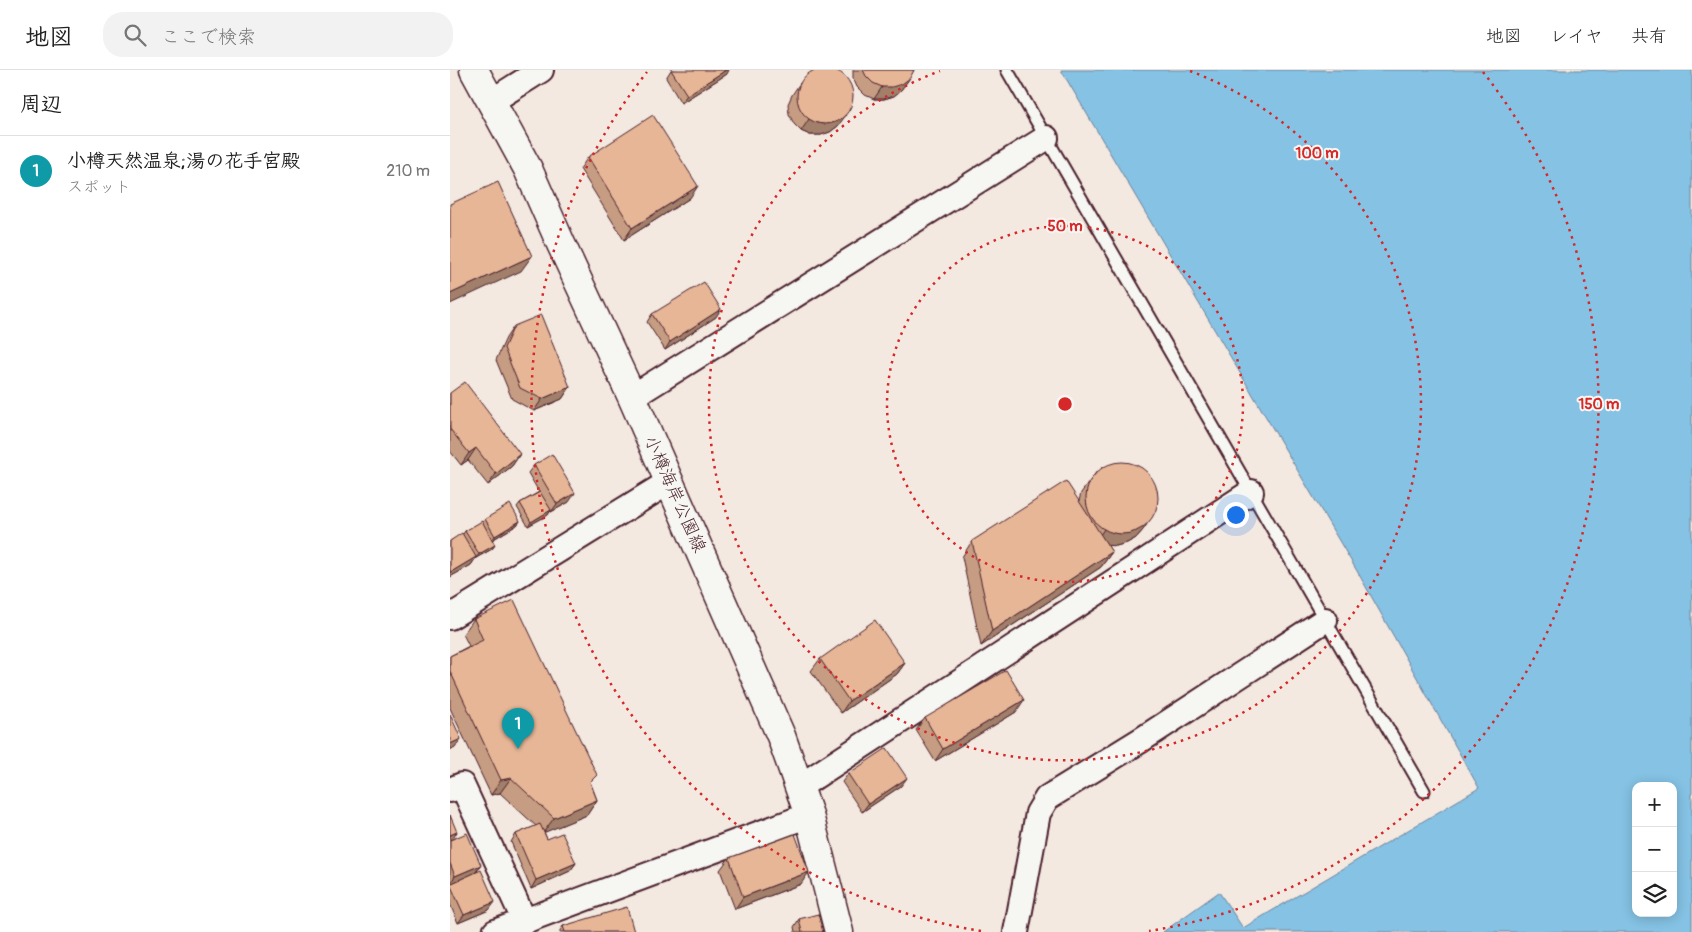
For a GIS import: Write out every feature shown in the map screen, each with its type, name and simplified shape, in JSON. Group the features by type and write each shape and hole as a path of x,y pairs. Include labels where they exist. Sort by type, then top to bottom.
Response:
{"main road":[{"name":"小樽海岸公園線","path":"474,70 528,169 632,397 781,736 809,815 839,932"}],"street":[{"path":"492,102 541,70"},
{"path":"632,397 1046,138"},
{"path":"450,617 669,482"},
{"path":"799,787 1251,492"},
{"path":"1016,932 1038,813 1047,798 1141,740 1325,620"},
{"path":"450,790 462,785 525,922"},
{"path":"495,932 809,815"}],"lane":[{"path":"1007,70 1424,791"}],"water":[{"path":"1061,70 1692,70 1692,932 1163,932 1219,892 1243,928 1479,788 1357,571"}],"building":[{"path":"825,68 836,70 845,76 851,85 853,96 851,107 845,116 836,122 825,124 814,122 805,116 799,107 797,96 799,85 805,76 814,70"},
{"path":"671,70 726,70 687,95"},
{"path":"863,70 914,70 910,78 902,84 882,87 873,83"},
{"path":"653,115 698,186 632,228 588,157"},
{"path":"498,182 532,256 450,294 450,204"},
{"path":"704,282 721,309 670,342 652,314"},
{"path":"541,315 570,387 542,399 520,388 504,348 514,326"},
{"path":"465,382 520,454 496,474 476,448 469,453 450,429 450,393"},
{"path":"552,454 575,493 557,504 534,465"},
{"path":"1122,462 1142,468 1152,478 1158,498 1152,518 1142,528 1122,534 1102,528 1092,518 1086,498 1092,478 1102,468"},
{"path":"1066,481 1112,552 992,631 972,541"},
{"path":"540,492 551,510 531,522 520,503"},
{"path":"510,504 520,521 495,536 485,519"},
{"path":"482,521 495,545 479,554 465,531"},
{"path":"462,533 476,557 451,572 450,541"},
{"path":"514,600 597,775 590,782 597,800 554,818 511,778 501,780 450,671 450,656 483,640 474,619"},
{"path":"875,620 905,663 849,701 820,659"},
{"path":"1006,670 1024,700 943,749 925,718"},
{"path":"450,714 461,739 450,744"},
{"path":"887,748 907,778 868,804 848,774"},
{"path":"450,815 457,832 450,835"},
{"path":"540,824 547,839 562,833 576,863 536,880 516,834"},
{"path":"467,833 481,865 455,876 450,863 450,840"},
{"path":"795,834 809,872 743,897 729,858"},
{"path":"481,870 495,902 464,915 450,884"},
{"path":"627,907 634,932 565,932 563,926"},
{"path":"818,914 823,932 802,932 799,919"}],"place":[{"name":"小樽天然温泉;湯の花手宮殿","path":"518,749"}]}
